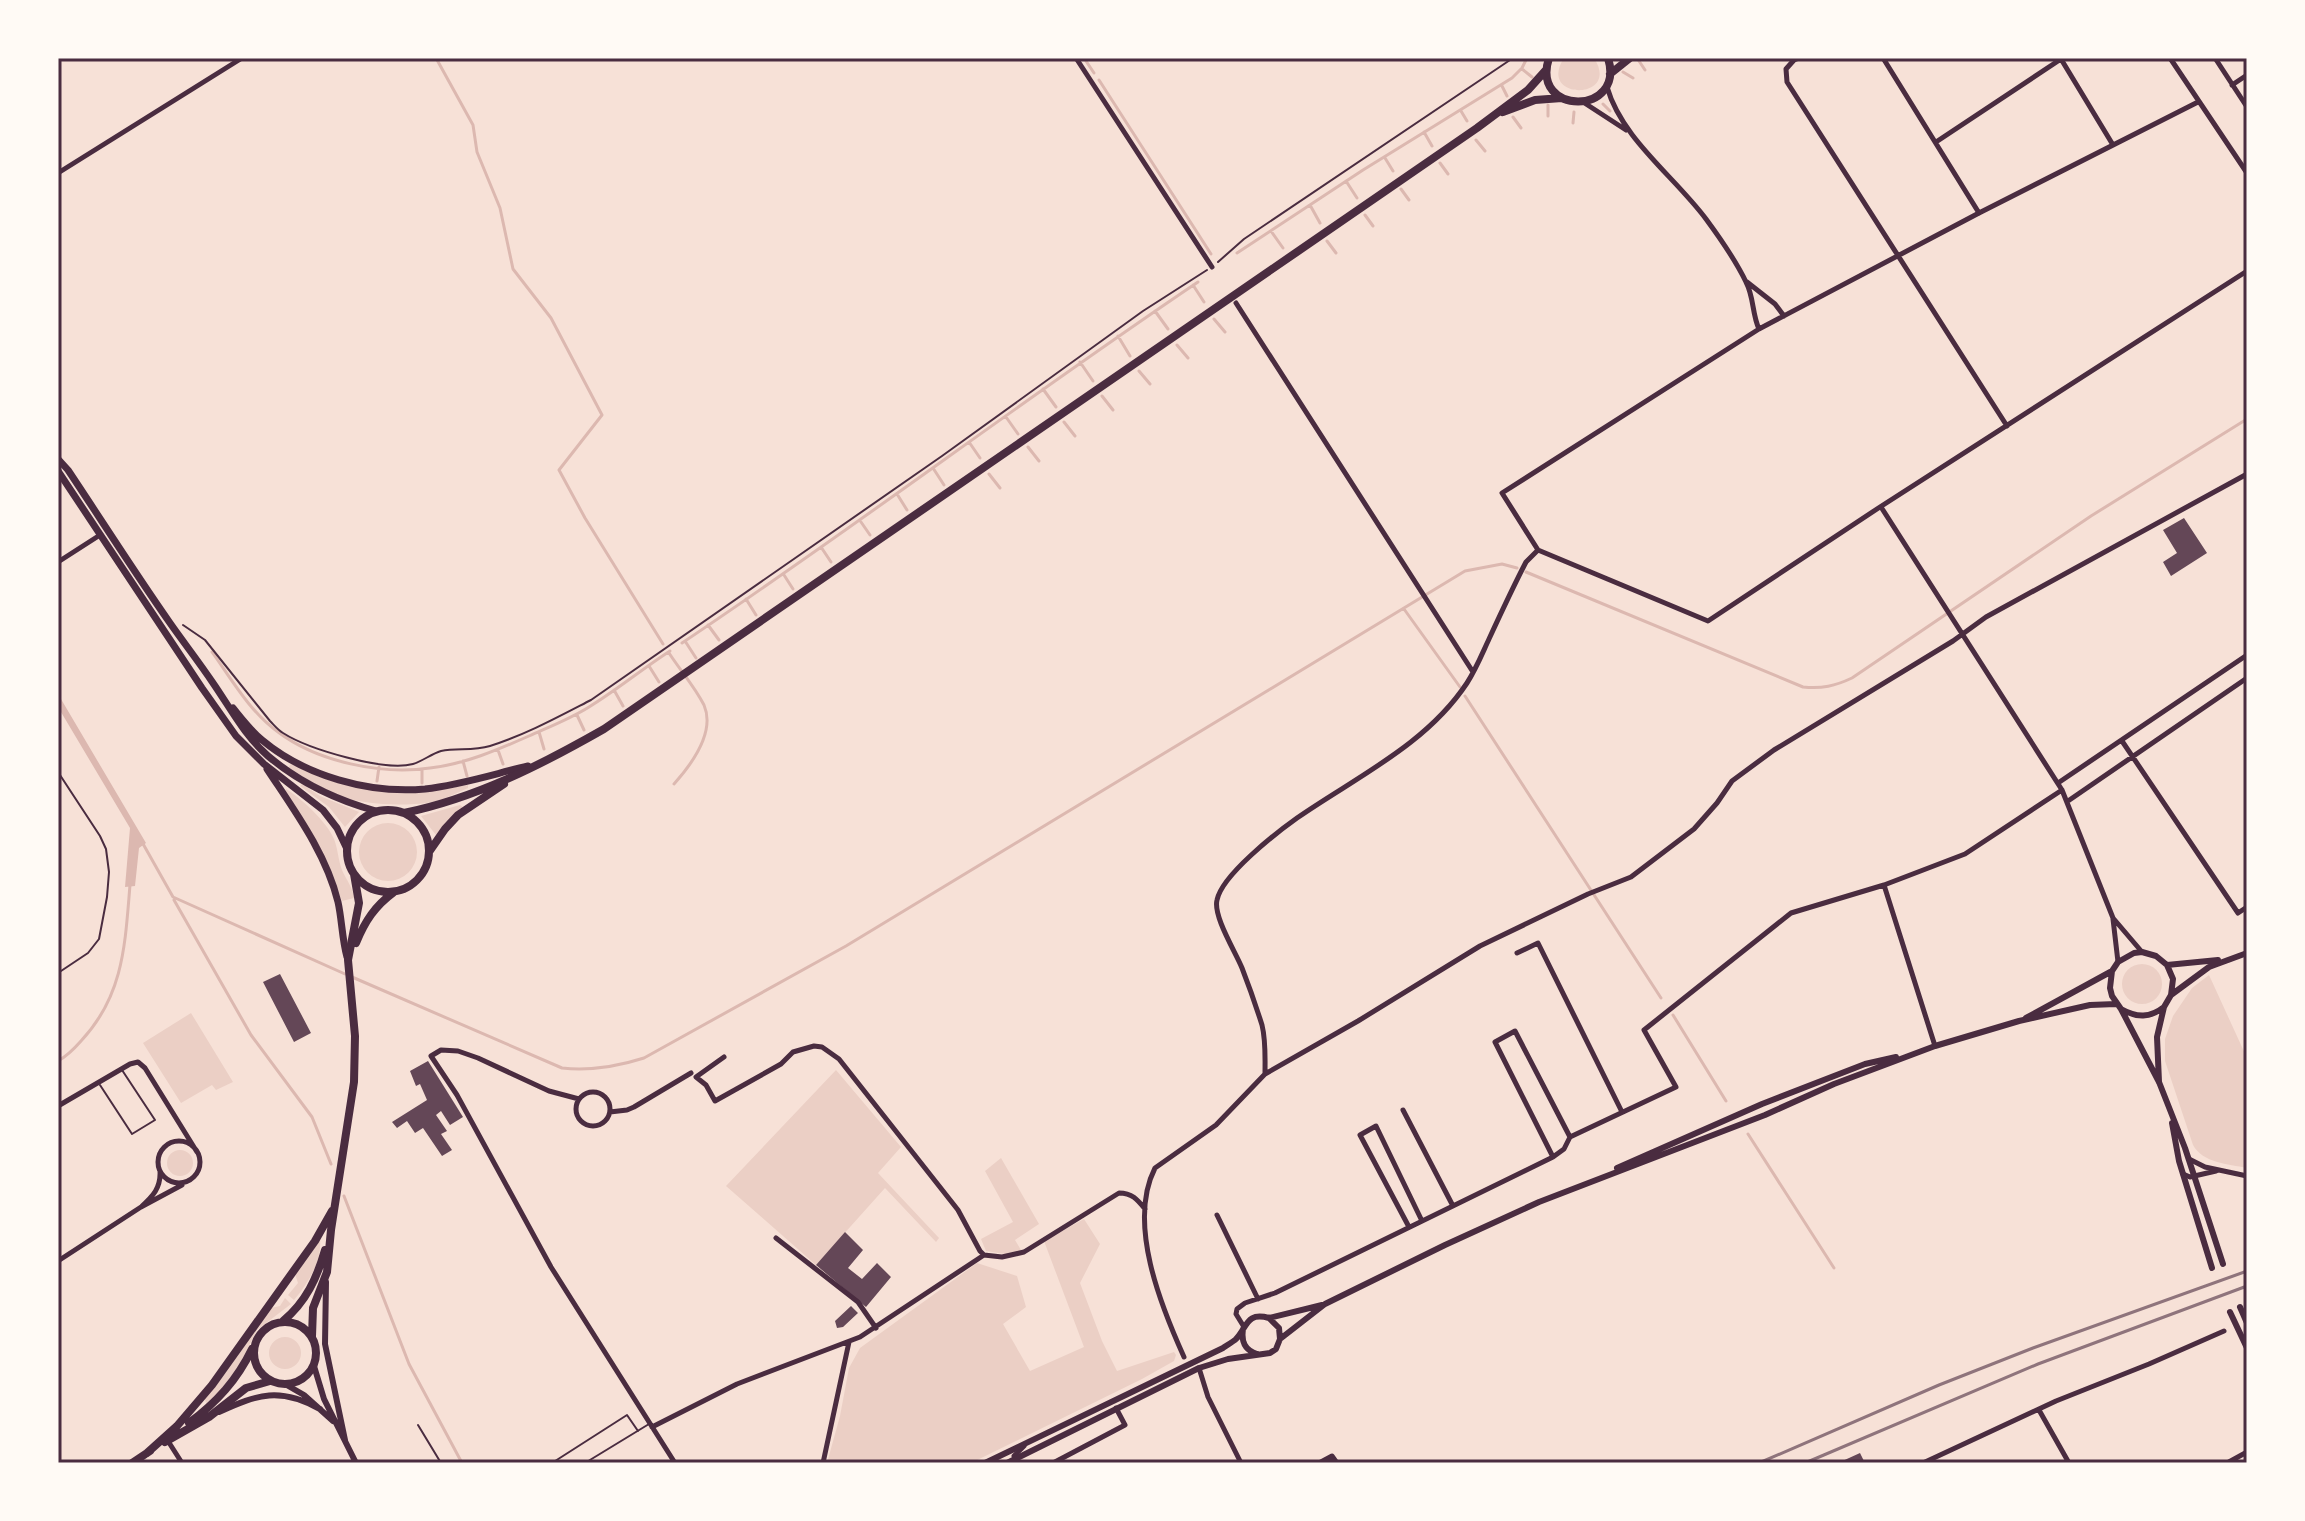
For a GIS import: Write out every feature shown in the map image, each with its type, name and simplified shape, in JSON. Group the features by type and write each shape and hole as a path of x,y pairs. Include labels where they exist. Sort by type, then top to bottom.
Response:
{"main road":[{"path":"404,813 461,799 521,773 604,729 1495,115 1528,90 1546,70 1549,58"},
{"path":"1546,70 1550,86 1562,98 1574,103 1583,102 1600,94 1606,86 1610,74 1608,58"},
{"path":"1610,74 1630,58"},
{"path":"1495,115 1535,100 1562,98"},
{"path":"58,459 214,684 250,729 277,751 331,777 387,789 433,788 536,765"},
{"path":"58,471 236,736 264,764 323,810 337,828 354,874 369,888 394,892"},
{"path":"214,684 235,718 270,757 331,797 376,811 404,813 416,821 424,832 429,853"},
{"path":"132,1463 209,1417 246,1388 270,1381 285,1384 302,1379 314,1366 317,1351 312,1336 313,1308 327,1272 354,1082 355,1036 351,988 337,900 329,877 313,841 264,764"},
{"path":"348,963 364,923 374,909 418,878 426,866 429,853 445,829 458,815 521,773"},
{"path":"347,849 353,828 376,811"},
{"path":"348,963 359,903 354,874"},
{"path":"147,1453 177,1426 212,1385 315,1241 334,1207"},
{"path":"283,1321 309,1293 320,1269 331,1230"},
{"path":"270,1381 256,1366 254,1356 257,1338 268,1326 283,1321 296,1323 312,1336"},
{"path":"164,1443 217,1400 238,1376 255,1345"}],"street":[{"path":"58,173 242,58"},
{"path":"1076,58 1212,267"},
{"path":"1883,58 1979,213"},
{"path":"1936,142 2060,58 2113,145"},
{"path":"2170,58 2247,173"},
{"path":"2215,58 2247,107"},
{"path":"1796,59 1786,69 1787,82 2007,426"},
{"path":"2232,85 2247,75"},
{"path":"1606,86 1613,106 1630,133 1707,220 1746,281 1754,303 1754,320 1759,329"},
{"path":"1583,102 1630,133"},
{"path":"2198,102 1759,329 1502,493 1538,550 1708,621 2247,271"},
{"path":"1746,281 1775,304 1784,316"},
{"path":"1236,303 1473,673"},
{"path":"1186,1361 1151,1269 1145,1210 1150,1179 1155,1168 1216,1125 1265,1074 1480,946 1588,894 1631,877 1694,829 1732,781 1774,750 1986,617 2247,474"},
{"path":"1880,507 2068,801 2113,918 2118,962"},
{"path":"58,562 100,535"},
{"path":"1265,1074 1263,1028 1219,916 1217,896 1244,861 1284,827 1326,798 1358,781 1422,732 1452,702 1473,673 1526,562 1538,550"},
{"path":"2058,783 2247,655"},
{"path":"2068,801 2247,678"},
{"path":"2122,741 2238,913 2247,907"},
{"path":"1257,1354 1243,1342 1243,1328 1236,1314 1245,1303 1275,1293 1553,1157 1564,1149 1570,1137 1676,1087 1644,1030 1791,913 1884,885 1965,854 2062,790"},
{"path":"1884,885 1935,1046"},
{"path":"2113,918 2142,952 2156,956 2167,965 2173,979 2157,1037 2159,1082"},
{"path":"1517,953 1538,943 1622,1112"},
{"path":"2142,952 2118,962 2112,971 2110,988 2159,1082 2223,1264"},
{"path":"2171,995 2209,967 2247,953"},
{"path":"2167,965 2230,959"},
{"path":"2019,1021 2112,971"},
{"path":"1007,1463 1017,1461 1199,1368 1273,1351 1280,1339 1325,1304 1461,1237 1762,1104 1865,1064 1915,1053 2019,1021 2090,1005 2119,1006 2138,1016 2157,1012 2164,1007"},
{"path":"1553,1157 1495,1042 1515,1031 1570,1137"},
{"path":"724,1057 696,1077 706,1085 715,1101 781,1064 793,1052 814,1046 827,1050 839,1059 958,1210 984,1255"},
{"path":"579,1099 549,1091 458,1051 441,1050 431,1056 457,1095 551,1267 675,1463"},
{"path":"58,1106 121,1069 135,1062 142,1064 200,1161 190,1181 141,1207 58,1261"},
{"path":"610,1112 627,1110 691,1073"},
{"path":"589,1092 600,1093 608,1101 610,1112 608,1118 594,1127 583,1124 576,1109 579,1099 589,1092"},
{"path":"1403,1110 1453,1206"},
{"path":"2169,1112 2183,1173 2212,1268"},
{"path":"1409,1227 1360,1135 1376,1126 1422,1221"},
{"path":"141,1207 157,1191 160,1154 171,1143 185,1142 197,1152"},
{"path":"2188,1158 2197,1164 2247,1176"},
{"path":"160,1170 170,1181 190,1181"},
{"path":"2183,1173 2188,1177 2225,1171"},
{"path":"651,1426 737,1384 850,1341 876,1328 984,1255 1002,1257 1024,1252 1119,1193 1134,1196 1145,1210"},
{"path":"1217,1215 1258,1299"},
{"path":"776,1238 858,1302 876,1328"},
{"path":"327,1272 325,1344 345,1440"},
{"path":"1269,1318 1325,1304"},
{"path":"2240,1307 2247,1323"},
{"path":"2230,1312 2247,1348"},
{"path":"985,1463 1186,1361 1223,1348 1235,1340 1253,1318 1269,1318 1279,1328 1280,1339"},
{"path":"1923,1463 2224,1331"},
{"path":"823,1463 850,1341"},
{"path":"314,1366 324,1399 356,1463"},
{"path":"1199,1368 1208,1397 1241,1463"},
{"path":"285,1384 304,1395 336,1424"},
{"path":"209,1417 253,1397 268,1394 296,1398 320,1409"},
{"path":"1053,1463 1125,1425 1116,1408"},
{"path":"2039,1410 2069,1463"},
{"path":"164,1443 182,1463"},
{"path":"1017,1461 1014,1456 1028,1443"},
{"path":"2227,1463 2247,1452"},
{"path":"1319,1463 1332,1456 1337,1463"}],"lane":[{"path":"99,1084 132,1134 155,1120 121,1069"},
{"path":"552,1463 627,1415 638,1431"},
{"path":"418,1425 441,1463"},
{"path":"585,1463 651,1426"}],"path":[{"path":"175,620 205,640 278,729 307,744 352,759 413,764 437,752 489,746 560,717 591,700 930,465 1143,311 1212,267 1244,239 1513,58"},
{"path":"58,772 100,836 106,849 109,872 96,945 58,973"}],"shaded area":[{"path":"1564,58 1594,58 1600,72 1597,82 1589,88 1569,88 1561,82 1558,72"},
{"path":"58,694 146,843 139,848 135,886 125,887 130,828 58,707"},
{"path":"291,764 334,782 377,790 422,791 468,785 468,788 426,803 370,803 325,789 288,768"},
{"path":"302,784 320,796 359,812 345,827 329,807 300,786"},
{"path":"286,789 313,811 331,832 354,898 342,901 327,865"},
{"path":"460,805 463,807 436,835 421,816"},
{"path":"388,823 409,831 417,852 409,873 388,881 367,873 359,852 367,831"},
{"path":"2142,964 2156,970 2162,984 2156,998 2142,1004 2128,998 2122,984 2128,970"},
{"path":"2209,975 2247,1058 2247,1168 2217,1162 2197,1151 2165,1061 2165,1039 2173,1016 2192,988"},
{"path":"191,1013 233,1082 216,1090 212,1085 181,1103 143,1043"},
{"path":"836,1070 901,1147 878,1173 939,1238 936,1242 885,1188 816,1265 726,1186"},
{"path":"180,1150 189,1154 193,1163 189,1172 180,1176 171,1172 167,1163 171,1154"},
{"path":"1001,1158 1039,1224 1015,1240 1021,1250 1011,1255 986,1251 981,1239 1013,1222 985,1171"},
{"path":"1084,1219 1100,1244 1080,1283 1117,1371 1174,1352 1174,1361 971,1463 827,1463 849,1368 860,1348 977,1263 1017,1276 1026,1307 1003,1324 1030,1371 1084,1347 1044,1241"},
{"path":"320,1239 319,1255 313,1271 294,1300 288,1295 298,1283 295,1274"},
{"path":"285,1298 291,1304 257,1330 237,1369 206,1403 205,1399 271,1308 280,1306"},
{"path":"285,1337 296,1342 301,1353 296,1364 285,1369 274,1364 269,1353 274,1342"}],"building":[{"path":"2184,518 2207,553 2171,576 2163,562 2177,553 2163,530"},
{"path":"280,974 311,1033 294,1042 263,982"},
{"path":"428,1061 463,1117 450,1125 441,1111 436,1115 447,1131 441,1134 452,1150 442,1156 423,1128 415,1133 407,1121 397,1128 392,1122 427,1100 420,1084 416,1086 410,1071"},
{"path":"845,1232 863,1250 848,1268 862,1279 877,1263 891,1277 866,1307 816,1265"},
{"path":"851,1306 858,1313 843,1327 837,1328 835,1321"},
{"path":"1860,1453 1865,1463 1838,1463"}],"waterway":[{"path":"436,58 473,125 477,152 500,208 513,269 551,318 602,415 559,470 663,644"},
{"path":"1084,58 1094,73"},
{"path":"1237,253 1512,78 1527,58"},
{"path":"1639,61 1645,70"},
{"path":"1522,69 1532,77"},
{"path":"1623,72 1633,78"},
{"path":"1099,80 1211,254"},
{"path":"1502,86 1507,96"},
{"path":"1603,104 1610,111"},
{"path":"1548,105 1548,116"},
{"path":"1461,111 1467,121"},
{"path":"1573,123 1574,112"},
{"path":"1513,117 1521,128"},
{"path":"1424,132 1432,146"},
{"path":"1476,140 1485,151"},
{"path":"1385,158 1393,171"},
{"path":"1440,163 1448,174"},
{"path":"1346,181 1357,198"},
{"path":"1401,189 1409,200"},
{"path":"1310,205 1320,223"},
{"path":"1365,215 1373,226"},
{"path":"1271,231 1283,248"},
{"path":"1327,241 1336,253"},
{"path":"682,643 1198,282"},
{"path":"1193,285 1204,302"},
{"path":"1155,311 1168,329"},
{"path":"1214,319 1225,332"},
{"path":"1118,336 1130,356"},
{"path":"1177,345 1188,358"},
{"path":"1080,362 1093,381"},
{"path":"1139,371 1150,384"},
{"path":"1043,389 1056,407"},
{"path":"1102,396 1113,410"},
{"path":"1006,417 1018,434"},
{"path":"1526,572 1803,687 1828,686 1852,678 2091,516 2247,419"},
{"path":"1064,422 1075,436"},
{"path":"969,442 980,458"},
{"path":"1028,447 1039,461"},
{"path":"933,468 944,485"},
{"path":"989,474 1000,488"},
{"path":"897,494 907,510"},
{"path":"861,522 870,535"},
{"path":"821,547 831,562"},
{"path":"352,977 562,1068 603,1068 644,1058 846,946 1465,571 1502,564 1517,568"},
{"path":"784,575 793,589"},
{"path":"746,599 756,615"},
{"path":"1404,609 1460,687"},
{"path":"708,625 719,640"},
{"path":"685,641 696,658"},
{"path":"212,652 259,715 294,742 351,764 411,770 468,760 559,723 599,700 670,651"},
{"path":"669,653 700,698 707,716 700,748 674,784"},
{"path":"649,666 659,682"},
{"path":"614,690 623,706"},
{"path":"1465,696 1661,998"},
{"path":"577,715 584,730"},
{"path":"539,732 544,749"},
{"path":"498,750 503,764"},
{"path":"463,761 467,776"},
{"path":"377,781 379,767"},
{"path":"422,770 422,783"},
{"path":"142,842 173,897 345,974"},
{"path":"58,1061 73,1050 95,1024 114,987 124,948 130,885"},
{"path":"174,900 251,1035 312,1117 331,1164"},
{"path":"1673,1015 1726,1101"},
{"path":"1748,1134 1834,1268"},
{"path":"344,1196 409,1364 462,1463"}],"railway":[{"path":"1759,1463 2033,1348 2247,1271"},
{"path":"1805,1463 2038,1364 2247,1286"}]}
